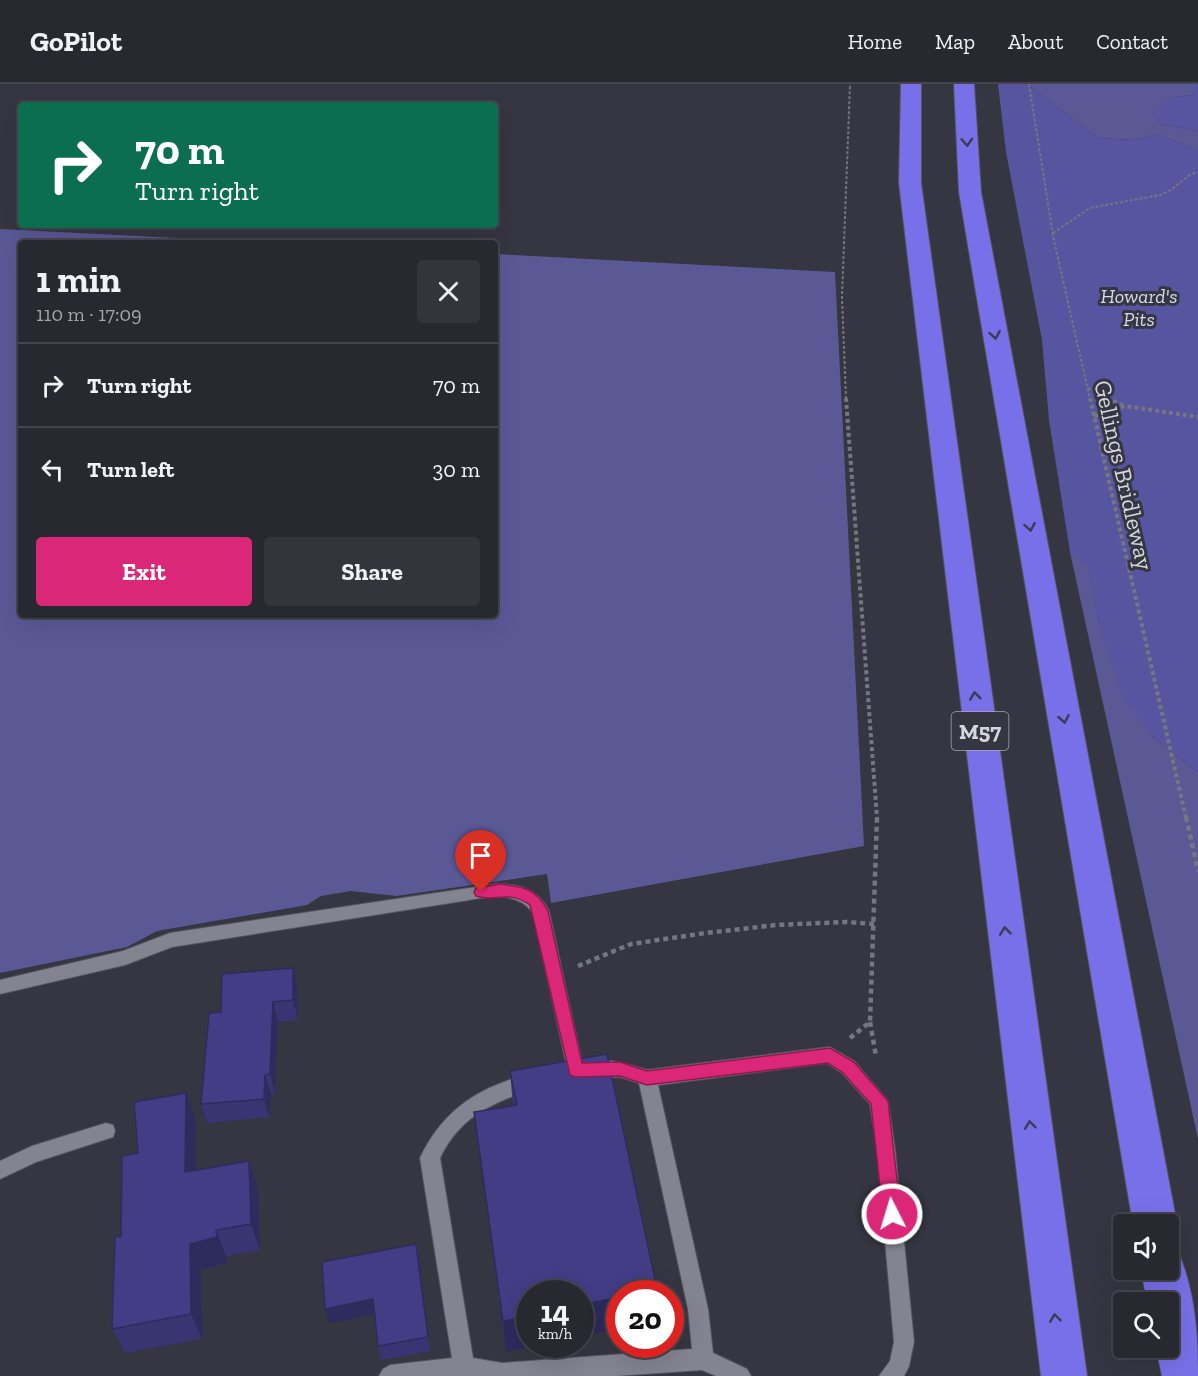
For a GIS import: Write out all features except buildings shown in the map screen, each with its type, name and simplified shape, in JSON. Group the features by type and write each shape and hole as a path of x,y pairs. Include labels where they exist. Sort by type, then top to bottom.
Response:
{"highway":[{"name":"M57","path":"911,84 910,183 1064,1376"},
{"path":"964,84 970,192 1153,1214"},
{"path":"1165,1280 1185,1376"}],"lane":[{"path":"0,987 125,958 170,940 500,890 527,896 535,901 541,911 575,1070"},
{"path":"464,1367 430,1158 437,1141 452,1123 474,1104 508,1087 575,1070 620,1069 647,1078 830,1055 848,1067 879,1101 886,1150 904,1342 898,1366 890,1376"},
{"path":"647,1078 698,1309 704,1359"},
{"path":"0,1170 32,1155 106,1131"},
{"path":"390,1376 464,1367 502,1374 704,1359 740,1376"}],"path":[{"path":"830,1055 870,1022 878,832 850,460 842,297 850,84"},
{"name":"Gellings Bridleway","path":"1029,84 1053,233 1198,871"},
{"path":"1053,233 1075,217 1095,207 1157,195 1174,189 1185,182 1191,174 1198,172"},
{"path":"1088,388 1125,406 1198,417"},
{"path":"1094,416 1125,406"},
{"path":"555,974 596,960 615,949 631,944 776,925 846,922 874,924"}],"shaded area":[{"path":"1027,84 1194,84 1196,85 1194,95 1173,97 1160,124 1198,131 1198,151 1157,134 1136,140 1098,138"},
{"path":"0,229 218,240 18,240 18,618 498,618 498,254 835,272 864,846 551,903 547,874 396,896 351,891 321,896 307,905 157,931 127,947 0,973"},
{"path":"1070,552 1088,565 1100,625 1152,736 1198,773 1198,1139"}],"green space":[{"name":"Howard's Pits","path":"998,84 1027,84 1098,138 1136,140 1157,134 1198,151 1198,773 1152,736 1125,701 1100,625 1088,566 1070,552 1049,420 1042,340 1006,152"},
{"path":"1194,84 1198,84 1198,131 1160,124 1152,112 1173,97 1194,95"}],"route":[{"path":"481,892 500,890 515,892 535,901 541,911 575,1070 620,1069 647,1078 830,1055 848,1067 879,1101 892,1214"}]}
